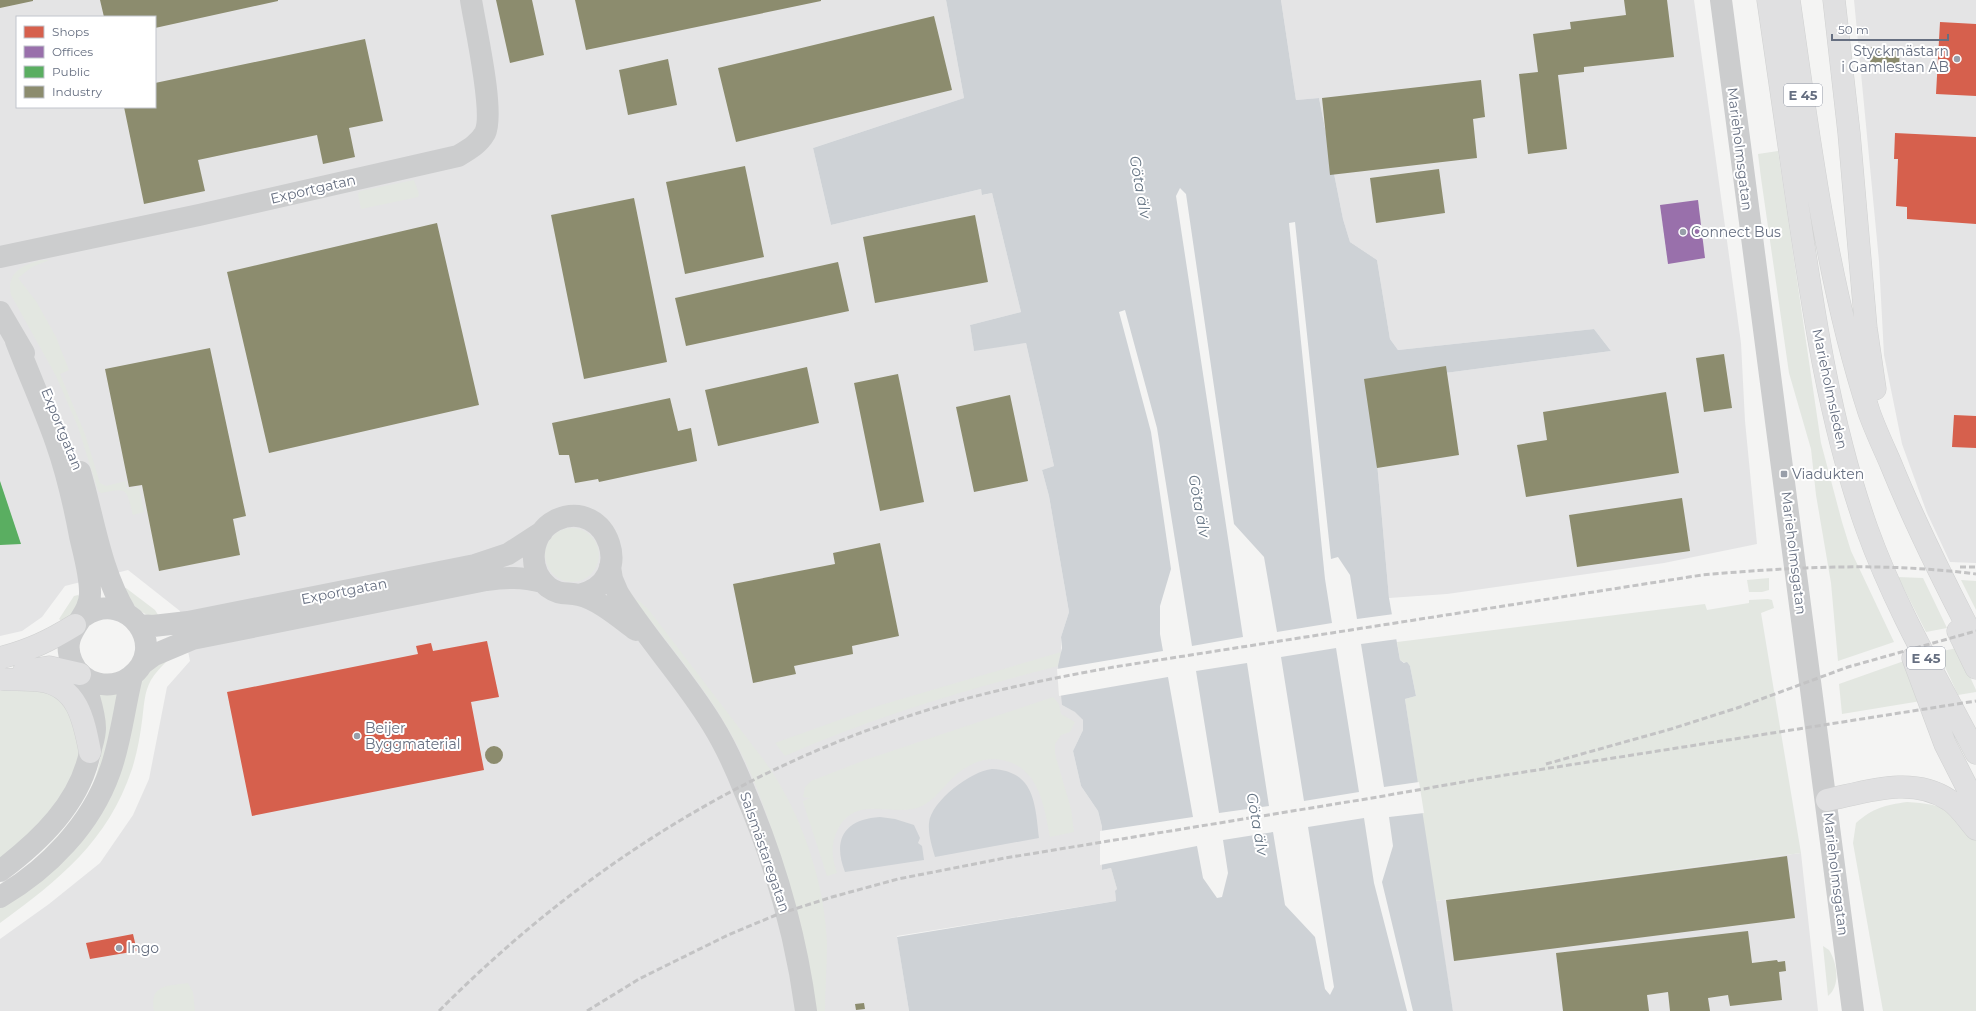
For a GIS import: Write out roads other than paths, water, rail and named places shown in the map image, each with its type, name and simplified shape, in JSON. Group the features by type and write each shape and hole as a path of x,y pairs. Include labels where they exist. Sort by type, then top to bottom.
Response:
{"highway":[{"name":"Marieholmsleden","path":"1768,0 1814,312 1828,386 1847,467 1867,528 1887,580 1976,753"},
{"name":"Marieholmsleden","path":"1789,0 1818,190 1837,294 1858,374 1870,414 1909,509 1976,643"},
{"path":"1834,0 1848,126 1870,364 1878,405 1883,444"},
{"name":"E 45","path":"1909,509 1935,583 1976,668"},
{"name":"E 45","path":"1887,580 1903,631 1945,744 1976,805"},
{"path":"0,672 23,652 48,642 80,620"},
{"path":"0,672 23,671 49,667 82,676"},
{"path":"0,672 56,685 70,695 82,717 90,752"},
{"path":"1826,800 1880,789 1906,786 1929,789 1950,800 1976,829"}],"street":[{"name":"Exportgatan","path":"0,256 199,215 458,156 474,147 485,133 489,121 487,99 471,0"},
{"name":"Marieholmsgatan","path":"1721,0 1743,181 1784,474 1853,1011"},
{"name":"Exportgatan","path":"0,312 16,341 44,383 59,416 78,464 100,551 116,596 133,619 146,644 137,670 120,739 110,772 97,801 76,832 50,860 23,884 0,897"},
{"name":"Exportgatan","path":"0,871 42,836 63,812 80,783 88,765 95,726 82,676 72,663 69,650 70,637 80,620 90,593 86,565 70,488 54,436 16,341"},
{"name":"Exportgatan","path":"80,620 94,610 105,608 116,609 133,619 153,626 188,622 475,565 508,554 542,532 556,520 568,517 581,518 592,522 602,529 612,552 610,567 606,577 599,585 590,591 579,595 559,593 544,582 535,568 533,557 534,546 542,532"},
{"name":"Salsmästaregatan","path":"610,567 612,579 618,593 655,645 684,681 714,726 754,813 766,846 791,931 806,1011"},
{"name":"Exportgatan","path":"82,676 98,684 108,685 118,683 137,670 154,655 172,646 200,637 486,580 512,576 524,577 544,582"},
{"name":"Salsmästaregatan","path":"579,595 609,610 655,645"}],"water":[{"name":"Göta älv","path":"946,0 1281,0 1296,100 1319,98 1343,219 1350,242 1377,260 1390,339 1398,350 1594,329 1611,351 1370,383 1389,598 1400,660 1404,663 1407,662 1410,666 1416,696 1405,699 1453,1011 909,1011 897,937 1116,901 1115,891 1117,889 1111,868 1102,870 1102,827 1098,811 1081,786 1073,751 1083,730 1083,720 1075,712 1062,705 1058,666 1062,648 1061,637 1069,612 1049,496 1042,470 1054,466 1026,343 974,351 970,325 1021,312 992,193 982,195 981,189 831,225 813,148 964,98"},
{"path":"992,769 1006,771 1017,776 1025,783 1034,802 1039,838 935,857 930,840 929,823 931,814 953,788 974,775"},
{"path":"880,817 895,819 914,825 920,838 918,843 922,846 924,860 845,872 841,860 840,850 844,833 858,822"}],"railway":[{"path":"439,1011 491,962 545,915 601,872 660,833 721,797 785,765 850,737 942,705 1015,687 1114,667 1702,575 1839,567 1907,568 1976,574"},
{"path":"1960,567 1976,567"},
{"path":"1546,764 1671,729 1737,708 1848,667 1976,631"},
{"path":"587,1011 639,979 728,935 776,915 832,897 898,879 1005,858 1480,779 1976,701"}],"place":[{"name":"Styckmästarn i Gamlestan AB","path":"1957,59"},
{"name":"Connect Bus","path":"1683,232"},
{"name":"Viadukten","path":"1784,474"},
{"name":"Beijer Byggmaterial","path":"357,736"},
{"name":"Ingo","path":"119,948"}]}
